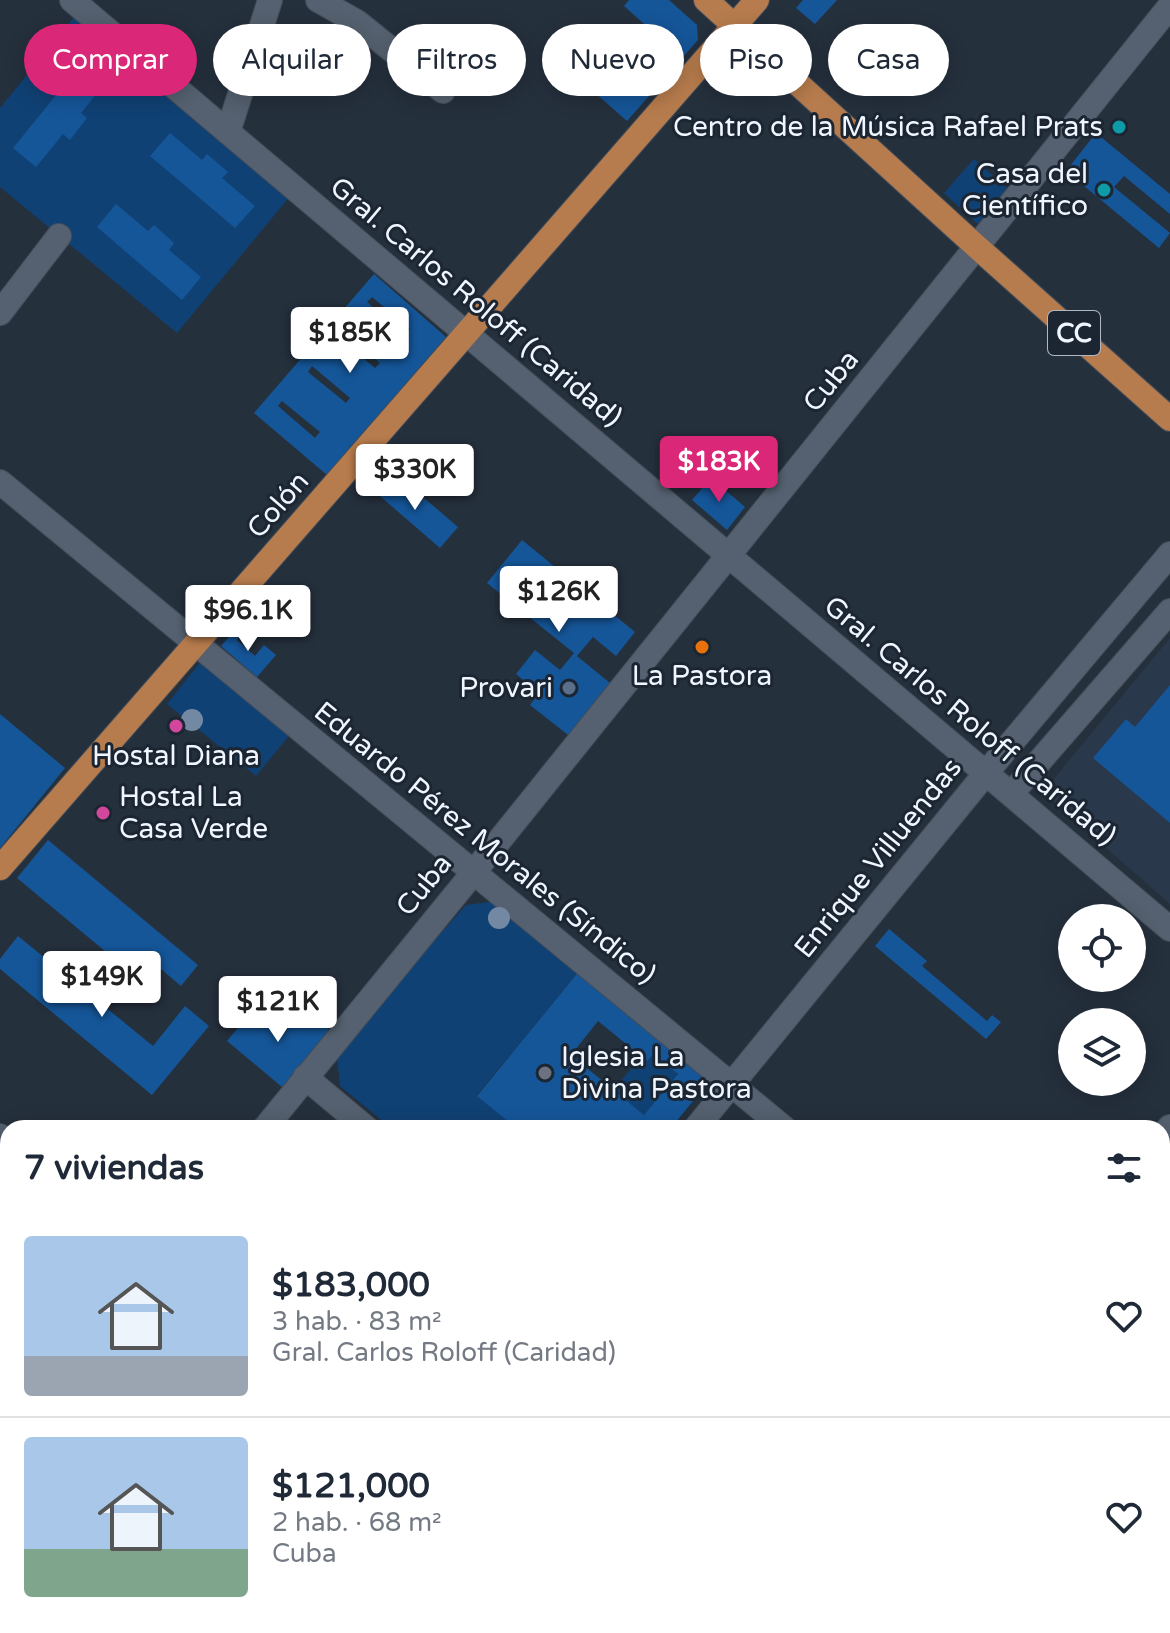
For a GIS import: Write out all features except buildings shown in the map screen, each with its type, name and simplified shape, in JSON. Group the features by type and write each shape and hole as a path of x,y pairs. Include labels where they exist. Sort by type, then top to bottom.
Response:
{"main road":[{"name":"CC","path":"706,0 733,24"},
{"name":"Colón","path":"737,24 757,0"},
{"name":"Colón","path":"0,868 700,66"},
{"name":"CC","path":"812,96 1170,419"}],"street":[{"name":"Gral. Carlos Roloff (Caridad)","path":"72,0 1170,929"},
{"path":"228,132 270,0"},
{"path":"318,0 357,22 387,46"},
{"name":"Cuba","path":"271,1120 1170,6"},
{"path":"0,313 59,236"},
{"name":"Eduardo Pérez Morales (Síndico)","path":"0,482 774,1120"},
{"name":"Enrique Villuendas","path":"703,1120 986,773 1170,554"},
{"path":"1011,794 1170,611"},
{"path":"305,1077 356,1120"}],"shaded area":[{"path":"75,16 85,24 68,24"},
{"path":"24,79 24,96 172,96 291,195 177,333 0,187 0,108"},
{"path":"974,159 1008,189 978,224 944,193"},
{"path":"1170,638 1170,904 1043,792"},
{"path":"202,660 292,732 256,776 167,704"},
{"path":"497,901 580,970 477,1095 507,1120 381,1120 340,1086 337,1057 466,905"},
{"path":"654,1054 678,1074 644,1115 613,1090 641,1057 647,1061"}],"place":[{"name":"Centro de la Música Rafael Prats","path":"1119,127"},
{"name":"Casa del Científico","path":"1104,190"},
{"name":"La Pastora","path":"702,647"},
{"name":"Provari","path":"569,688"},
{"name":"Hostal Diana","path":"176,726"},
{"name":"Hostal La Casa Verde","path":"103,813"},
{"name":"Iglesia La Divina Pastora","path":"545,1073"}]}
